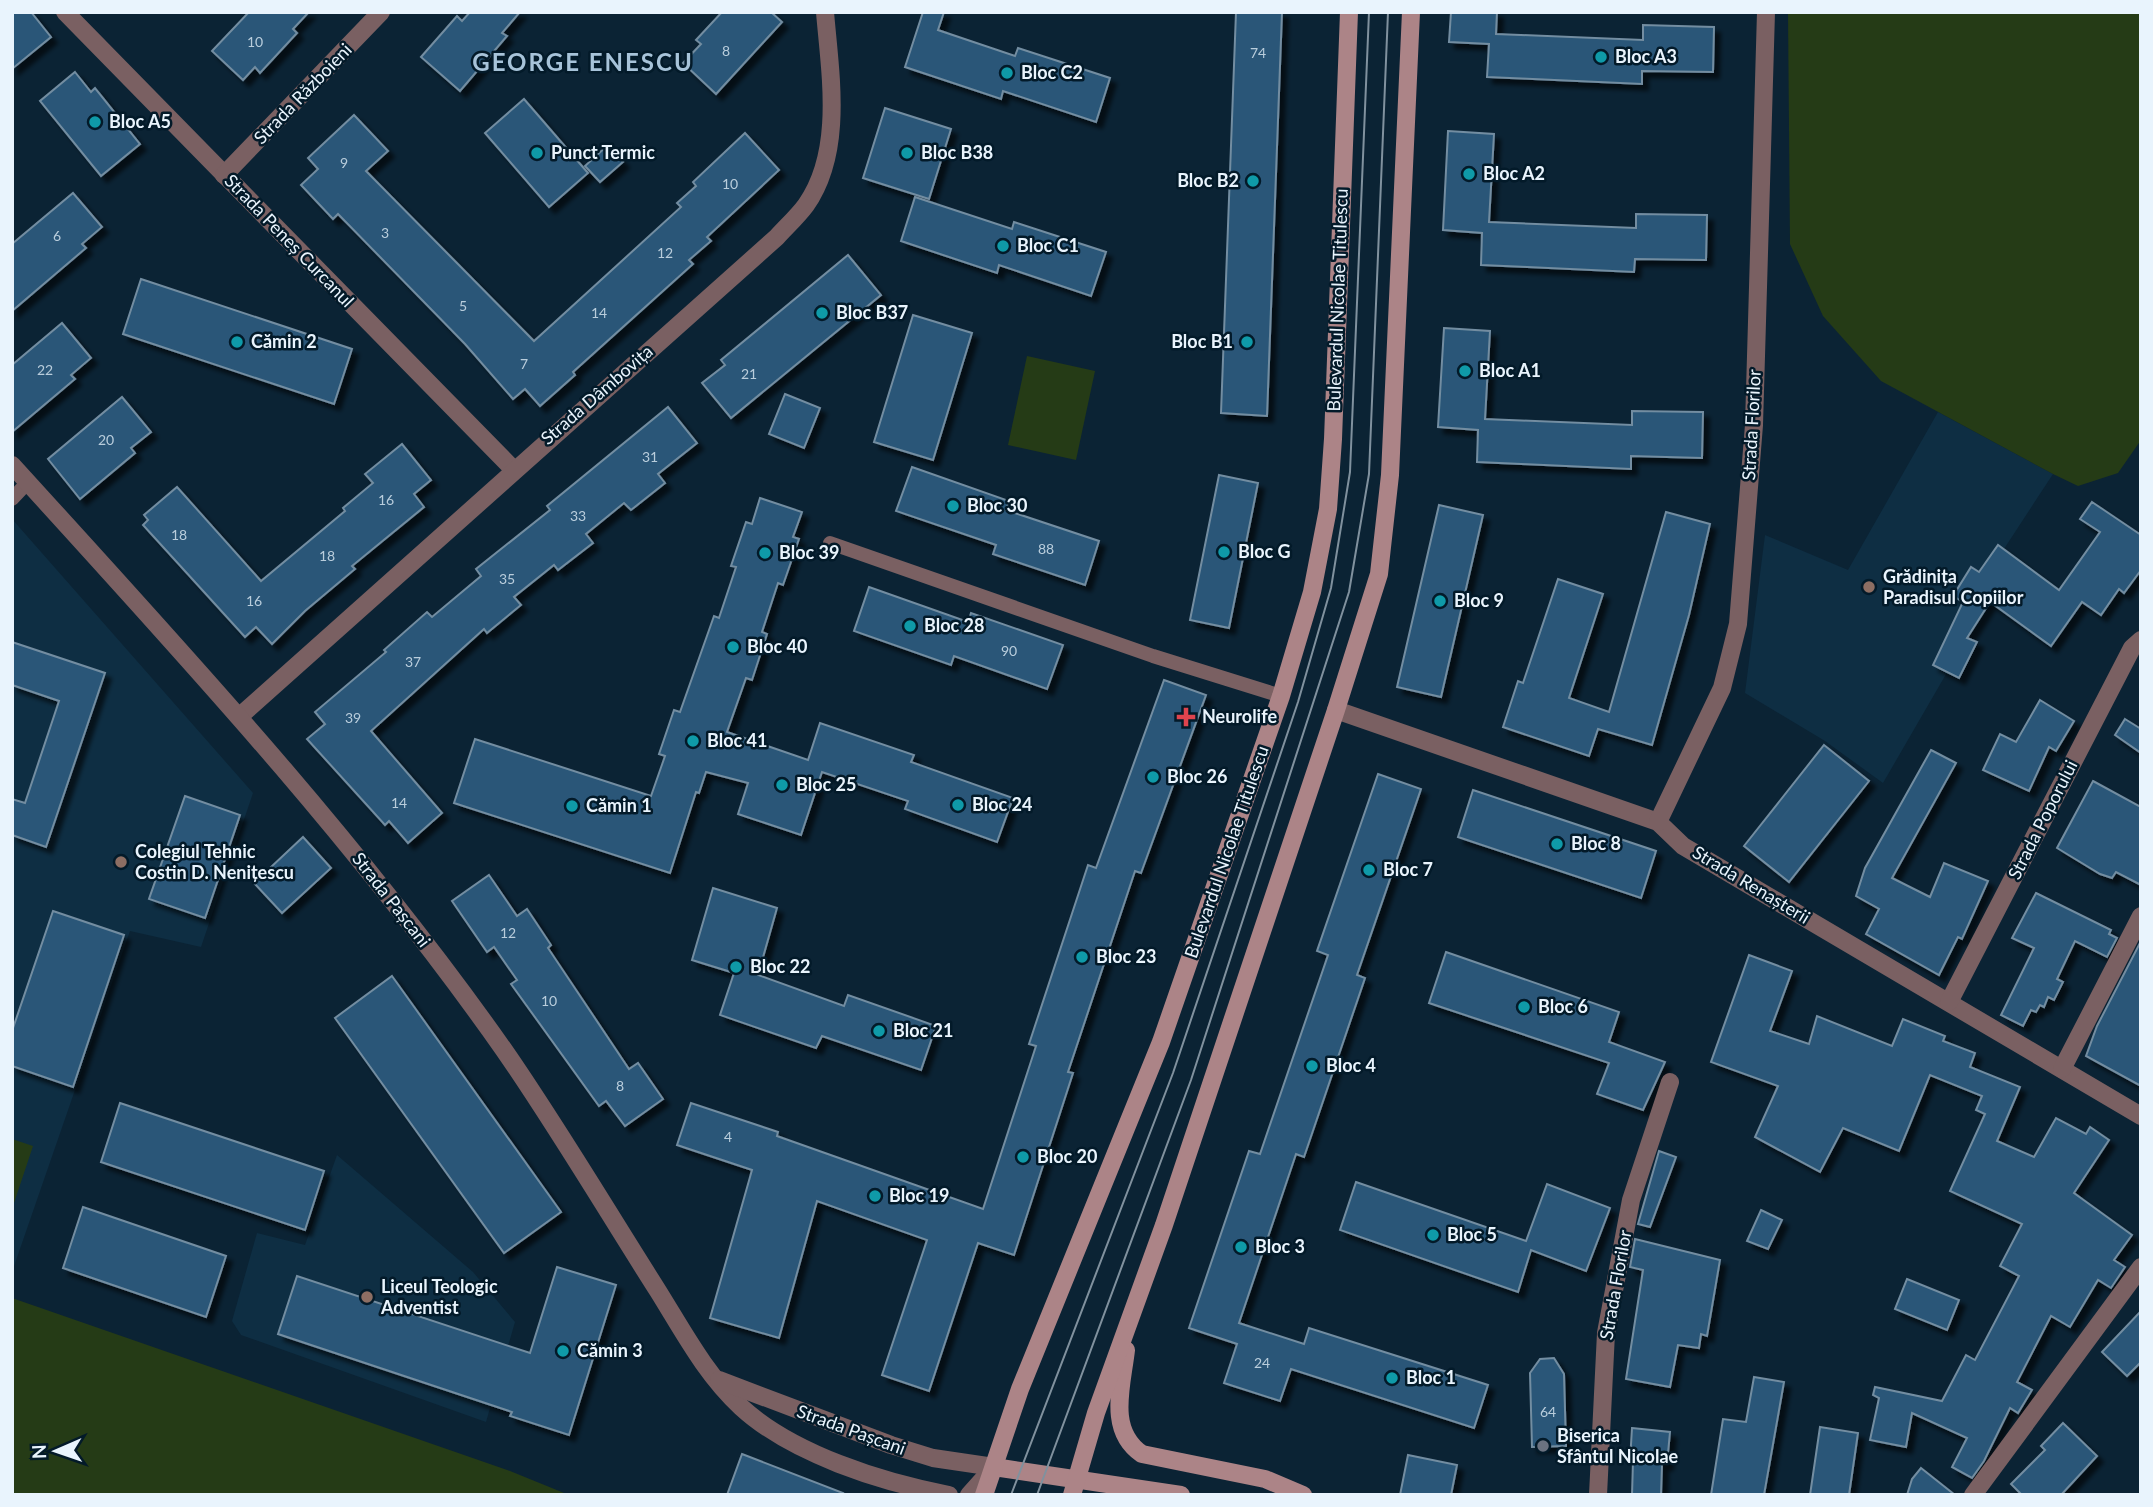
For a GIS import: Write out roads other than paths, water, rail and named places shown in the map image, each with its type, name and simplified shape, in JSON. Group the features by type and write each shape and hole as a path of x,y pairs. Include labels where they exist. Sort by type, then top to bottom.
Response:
{"main road":[{"name":"Bulevardul Nicolae Titulescu","path":"984,1495 1020,1389 1165,1029 1281,696 1312,592 1328,509 1349,12"},
{"path":"1074,1487 1096,1413 1128,1326 1336,710 1379,574 1387,500 1411,12"},
{"path":"1128,1326 1119,1420 1129,1445 1142,1454 1265,1479 1303,1495"},
{"path":"994,1467 1074,1487 1133,1485 1181,1495"}],"street":[{"name":"Strada Peneș Curcanul","path":"65,12 513,469"},
{"name":"Strada Războieni","path":"224,175 381,12"},
{"name":"Strada Dâmbovița","path":"240,716 513,469 777,237 807,203 826,158 833,99 825,12"},
{"name":"Strada Florilor","path":"1658,822 1722,688 1738,624 1754,425 1766,12"},
{"name":"Strada Pașcani","path":"12,466 240,716 384,888 505,1052 712,1377 764,1427 793,1444 917,1489 949,1495"},
{"name":"Strada Poporului","path":"1949,1002 2132,649 2141,640"},
{"name":"Strada Renașterii","path":"1336,710 1658,822 1684,846 2141,1116"},
{"path":"2062,1069 2141,916"},
{"name":"Strada Florilor","path":"1598,1495 1606,1333 1631,1200 1670,1082"},
{"path":"1973,1495 2141,1267"},
{"name":"Strada Pașcani","path":"712,1377 891,1446 933,1458 994,1467"},
{"path":"969,1495 994,1467"}],"lane":[{"path":"12,499 28,482"},
{"path":"830,543 1153,656 1281,696"}],"tram line":[{"path":"1011,1495 1173,1073 1298,702 1331,588 1350,472 1369,12"},
{"path":"1037,1495 1191,1080 1349,592 1369,474 1388,12"}],"place":[{"name":"Bloc A3","path":"1601,57"},
{"name":"Bloc C2","path":"1007,73"},
{"name":"Bloc A5","path":"95,122"},
{"name":"Punct Termic","path":"537,153"},
{"name":"Bloc B38","path":"907,153"},
{"name":"Bloc A2","path":"1469,174"},
{"name":"Bloc B2","path":"1253,181"},
{"name":"Bloc C1","path":"1003,246"},
{"name":"Bloc B37","path":"822,313"},
{"name":"Cămin 2","path":"237,342"},
{"name":"Bloc B1","path":"1247,342"},
{"name":"Bloc A1","path":"1465,371"},
{"name":"Bloc 30","path":"953,506"},
{"name":"Bloc G","path":"1224,552"},
{"name":"Bloc 39","path":"765,553"},
{"name":"Grădinița Paradisul Copiilor","path":"1869,587"},
{"name":"Bloc 9","path":"1440,601"},
{"name":"Bloc 28","path":"910,626"},
{"name":"Bloc 40","path":"733,647"},
{"name":"Neurolife","path":"1186,717"},
{"name":"Bloc 41","path":"693,741"},
{"name":"Bloc 26","path":"1153,777"},
{"name":"Bloc 25","path":"782,785"},
{"name":"Bloc 24","path":"958,805"},
{"name":"Cămin 1","path":"572,806"},
{"name":"Bloc 8","path":"1557,844"},
{"name":"Colegiul Tehnic Costin D. Nenițescu","path":"121,862"},
{"name":"Bloc 7","path":"1369,870"},
{"name":"Bloc 23","path":"1082,957"},
{"name":"Bloc 22","path":"736,967"},
{"name":"Bloc 6","path":"1524,1007"},
{"name":"Bloc 21","path":"879,1031"},
{"name":"Bloc 4","path":"1312,1066"},
{"name":"Bloc 20","path":"1023,1157"},
{"name":"Bloc 19","path":"875,1196"},
{"name":"Bloc 5","path":"1433,1235"},
{"name":"Bloc 3","path":"1241,1247"},
{"name":"Liceul Teologic Adventist","path":"367,1297"},
{"name":"Cămin 3","path":"563,1351"},
{"name":"Bloc 1","path":"1392,1378"},
{"name":"Biserica Sfântul Nicolae","path":"1543,1446"}],"district":[{"name":"GEORGE ENESCU","path":"583,63"}]}
